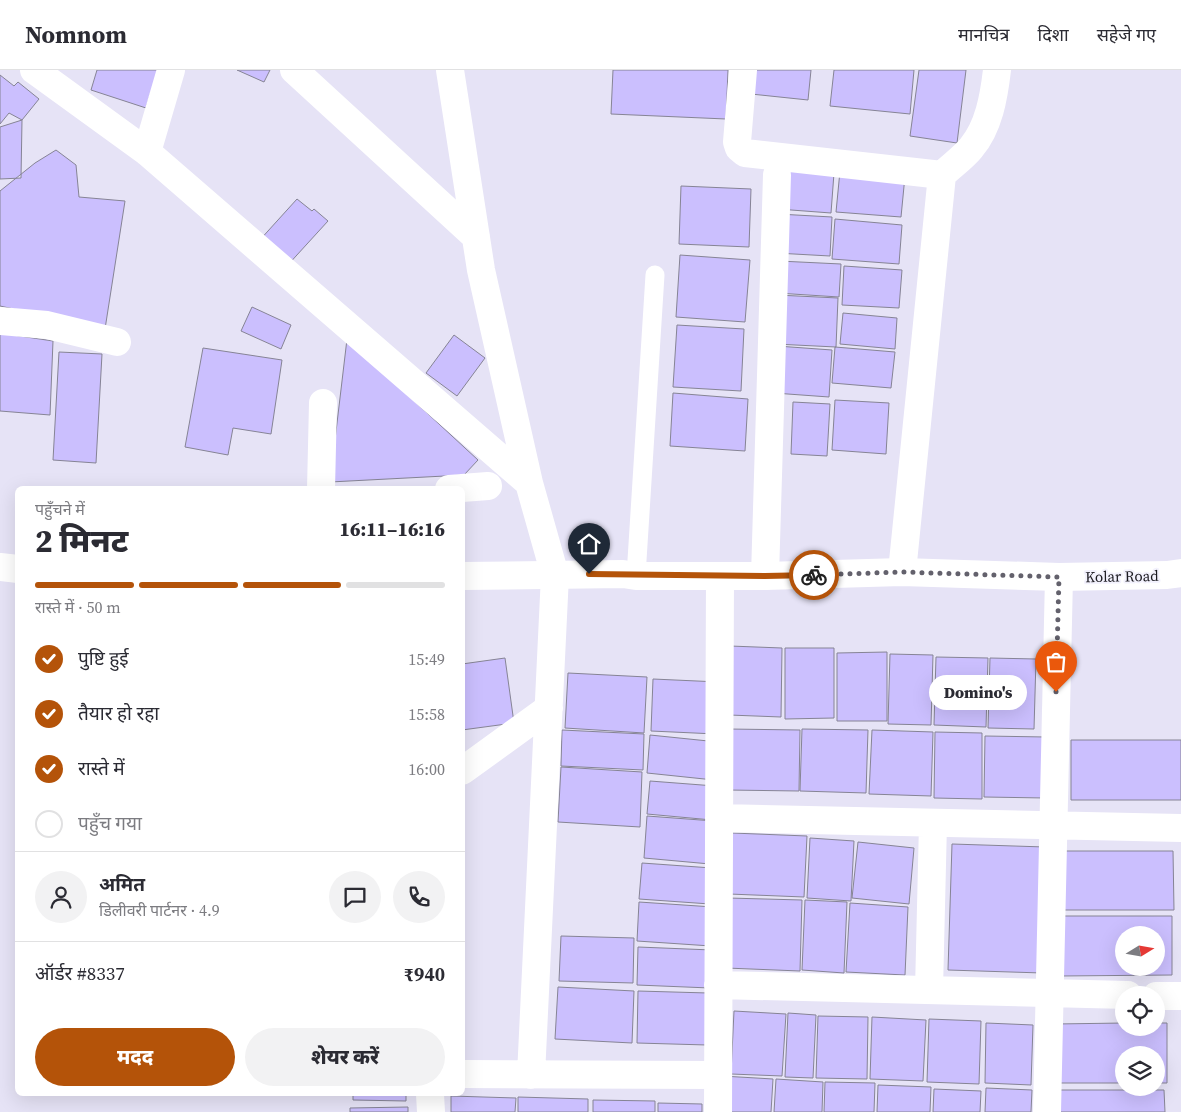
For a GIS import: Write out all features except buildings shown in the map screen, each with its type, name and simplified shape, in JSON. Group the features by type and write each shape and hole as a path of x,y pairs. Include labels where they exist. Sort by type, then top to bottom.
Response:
{"street":[{"path":"34,70 147,152 529,483"},
{"path":"147,152 171,70"},
{"path":"294,70 476,237"},
{"path":"450,70 481,270 529,483 555,575 531,1075"},
{"path":"743,70 737,142 739,148 745,153 942,175"},
{"path":"902,572 942,175 972,148 986,123 997,70"},
{"path":"765,576 777,175"},
{"path":"0,321 47,325 117,342"},
{"path":"321,486 323,403"},
{"path":"465,488 488,486"},
{"path":"0,567 15,568"},
{"name":"Kolar Road","path":"465,576 623,574 636,576 765,576 902,572 1059,577 1167,575 1181,573"},
{"path":"718,1112 720,576"},
{"path":"1046,1112 1059,577"},
{"path":"465,770 549,708"},
{"path":"719,818 1181,828"},
{"path":"929,990 933,823"},
{"path":"718,985 1115,995"},
{"path":"1165,996 1180,996"},
{"path":"465,1074 718,1075"},
{"path":"430,1096 431,1112"}],"lane":[{"path":"636,576 654,275"}],"way so far":[{"path":"814,575 902,572 1059,577 1056,692"}],"place":[{"name":"Domino's","path":"1056,692"}],"route":[{"path":"589,574 636,576 814,575"}]}
